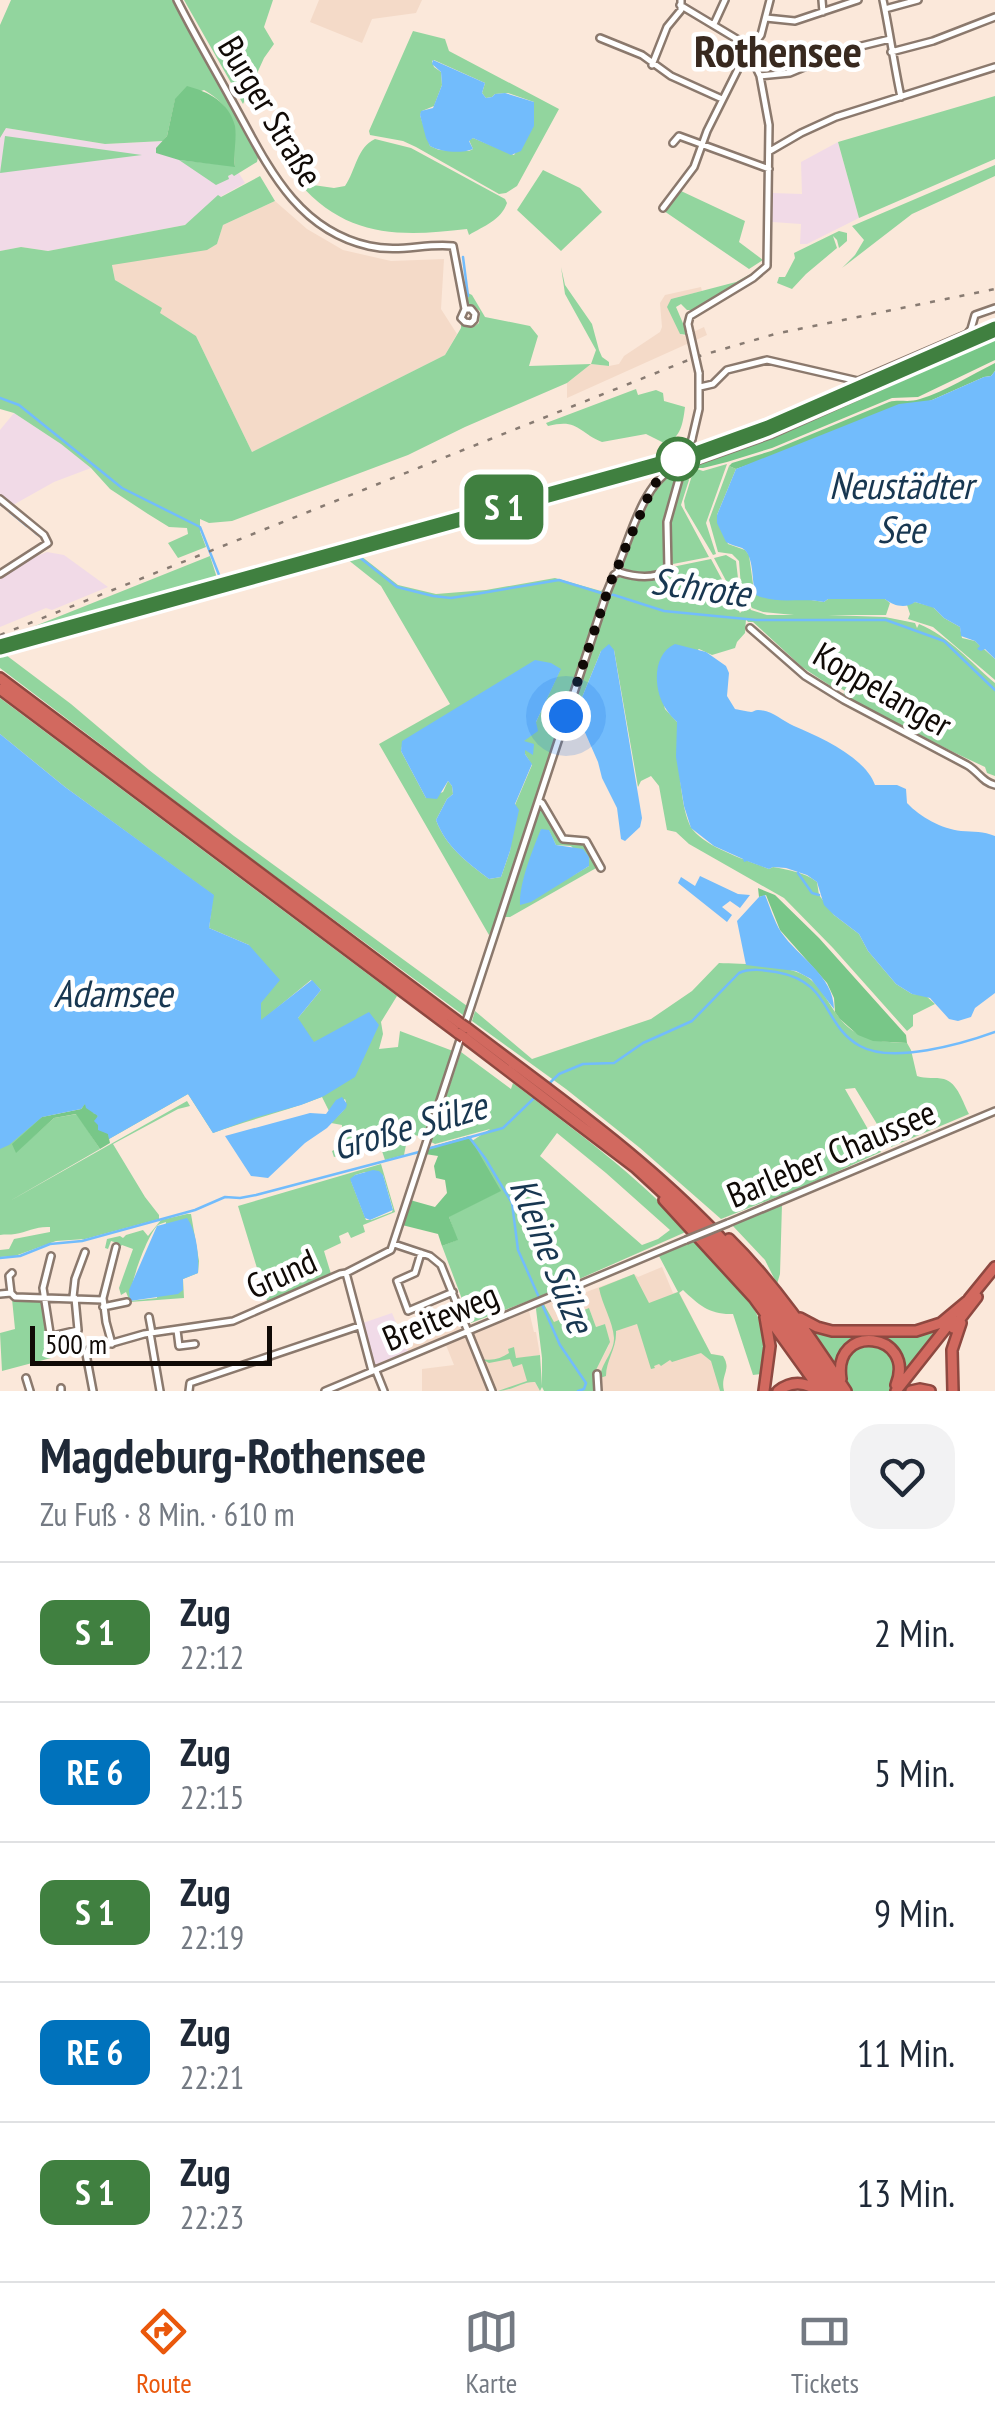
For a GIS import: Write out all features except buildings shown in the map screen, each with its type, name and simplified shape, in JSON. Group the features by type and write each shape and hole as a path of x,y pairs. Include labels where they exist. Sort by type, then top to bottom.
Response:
{"highway":[{"path":"0,678 464,1027 636,1168 733,1262 829,1391"},
{"path":"0,689 464,1027"},
{"path":"547,1095 634,1157 698,1214 772,1297 838,1391"},
{"path":"636,1168 754,1298 819,1391"},
{"path":"698,1214 738,1248 784,1302 846,1391"},
{"path":"953,1391 953,1346 959,1328 972,1300 995,1267"},
{"path":"897,1391 995,1276"},
{"path":"754,1298 770,1335 764,1391"},
{"path":"784,1302 807,1322 825,1330 906,1332 939,1324 972,1300"},
{"path":"846,1391 840,1375 842,1358 851,1346 868,1340 883,1343 898,1358 897,1391"},
{"path":"778,1391 797,1383 819,1391"},
{"path":"910,1391 930,1391"}],"street":[{"name":"Burger Straße","path":"177,0 287,196 338,236 372,247 402,250 454,246 465,309"},
{"path":"714,24 724,0"},
{"path":"663,208 694,167 723,100 760,35 770,0"},
{"path":"822,0 823,12"},
{"path":"766,18 791,21 858,0"},
{"path":"883,0 901,97"},
{"path":"885,9 918,0"},
{"path":"618,572 644,577 667,571 667,518 699,410 700,373 688,324 692,314 767,266 769,120 760,76 749,50 681,2 652,64"},
{"path":"891,52 922,45 995,17"},
{"path":"600,38 642,55 671,76 723,100"},
{"path":"760,76 790,72 845,50 890,39"},
{"path":"770,150 830,120 995,68"},
{"path":"673,143 679,136 769,169"},
{"path":"700,387 713,384 726,371 766,360 858,382 967,334 974,314 995,308"},
{"path":"492,1391 441,1265 430,1256 394,1244 606,595 650,490 676,468 772,434 995,334"},
{"path":"0,498 48,544 0,574"},
{"name":"Koppelanger","path":"750,628 802,674 962,762 977,771 985,782 995,785"},
{"path":"539,801 562,837 586,842 601,868"},
{"name":"Barleber Chaussee","path":"686,1240 995,1111"},
{"name":"Breiteweg","path":"325,1391 686,1240"},
{"name":"Grund","path":"92,1391 86,1352 151,1333 232,1321 346,1273 389,1252 394,1244"},
{"path":"112,1344 103,1303 116,1247"},
{"path":"51,1256 44,1279 44,1298 50,1333 54,1336 78,1330 75,1280 85,1252"},
{"path":"422,1253 415,1273 397,1281 408,1311 453,1292"},
{"path":"12,1273 12,1296 127,1302"},
{"path":"346,1273 359,1326 384,1391"},
{"path":"0,1294 11,1292"},
{"path":"149,1317 160,1391"},
{"path":"189,1391 190,1383 359,1326"},
{"path":"177,1330 180,1346 196,1344"},
{"path":"597,1374 598,1391"},
{"path":"26,1378 30,1391"}],"shaded area":[{"path":"319,0 422,0 416,13 372,19 362,43 310,22"},
{"path":"6,128 105,144 163,141 156,148 235,167 245,183 185,225 48,251 21,247 0,251 0,138"},
{"path":"838,142 859,218 800,244 801,224 772,222 772,193 802,194 801,162"},
{"path":"275,201 307,229 343,250 391,261 444,259 441,309 457,334 445,355 252,452 196,336 159,313 161,308 115,280 112,264 207,249 217,244 223,225"},
{"path":"701,287 702,291 671,299 680,334 685,336 704,327 707,335 567,398 567,383 591,364 619,364 624,356 660,332 660,303 665,295"},
{"path":"14,413 91,468 54,482 13,505 0,494 0,430"},
{"path":"47,552 64,555 108,587 0,627 0,576"},
{"path":"662,1267 673,1293 679,1292 711,1354 725,1359 724,1391 595,1391 596,1370 609,1345 605,1324 596,1327 589,1308 554,1323 544,1303 565,1300"},
{"path":"453,1309 461,1329 408,1351 400,1332"},
{"path":"529,1311 540,1355 521,1358 540,1391 422,1391 422,1369 454,1365 446,1345"},
{"path":"392,1313 408,1351 372,1366 360,1324"}],"green space":[{"path":"11,0 172,0 258,157 257,162 216,185 179,160 235,166 234,131 229,114 204,90 175,100 163,141 105,144 6,128 0,138 0,25"},
{"path":"184,0 273,0 264,27 274,44 243,104"},
{"path":"413,31 445,39 449,51 559,109 517,186 499,194 416,147 370,135","holes":["432,61 485,83 482,93 486,98 508,93 534,102 534,123 514,155 473,138 469,140 473,149 469,151 430,146 420,115 434,106 442,85 441,72"]},
{"path":"187,86 210,95 228,110 235,126 235,167 156,153 167,136 175,99"},
{"path":"995,96 995,159 859,218 838,142"},
{"path":"5,136 142,155 0,173"},
{"path":"375,139 411,148 505,199 504,209 469,235 467,229 419,233 376,230 336,215 299,183 345,186 360,153"},
{"path":"995,165 995,176 912,214 842,268 864,240 852,226"},
{"path":"543,170 580,188 602,212 561,251 517,210"},
{"path":"260,176 275,201 223,225 217,244 207,250 112,265 115,280 162,308 160,313 196,336 252,452 445,355 461,323 473,327 479,323 480,311 468,303 468,293 485,317 530,326 538,336 529,366 591,364 567,383 408,455 232,521 209,523 200,519 206,547 178,558 168,543 188,534 187,528 169,527 148,514 110,489 61,444 14,413 0,409 0,251 21,247 48,251 185,225 218,195 221,197"},
{"path":"681,191 745,221 739,242 763,260 749,269 664,211"},
{"path":"839,231 847,233 847,241 839,248 833,236 837,248 792,289 777,283 779,277 785,277 794,253"},
{"path":"561,267 565,285 592,324 599,350 609,366 591,364 596,350 565,294"},
{"path":"763,267 693,310 681,304 676,307 688,335 680,334 667,307 671,299 736,282"},
{"path":"995,338 995,360 918,397 892,398 772,448 727,462 703,468 696,464 790,429"},
{"path":"995,363 991,376 932,400 736,469 729,466 889,402 930,396"},
{"path":"636,389 638,395 656,390 663,393 664,401 685,407 680,429 671,441 666,444 646,434 602,442 572,425 546,423"},
{"path":"727,464 706,523 716,554 713,555 684,501 691,467 703,471"},
{"path":"729,466 736,469 717,515 728,544 749,555 754,591 824,602 885,599 890,603 886,615 828,615 885,617 915,623 917,628 919,624 950,643 995,683 995,776 987,773 985,767 843,695 845,691 838,691 802,667 746,619 745,633 735,648 712,655 699,649 658,681 665,709 677,722 682,794 693,830 729,853 817,882 819,895 834,915 859,934 896,984 912,994 925,995 935,1004 913,1015 913,1026 907,1031 784,898 667,830 659,786 651,776 638,787 614,650 601,651 576,712 570,710 617,577 649,580 675,574 674,567 711,559 740,613 714,558 726,555 736,561 739,587 751,610 767,615 794,615 752,608 741,587 739,561 732,554 718,552 709,520"},
{"path":"679,470 664,523 665,568 650,574 624,571 623,561 653,491 660,480"},
{"path":"685,470 689,480 681,505 709,557 673,564 671,528"},
{"path":"210,556 218,581 0,644 0,640"},
{"path":"361,556 398,585 436,594 555,578 603,589 498,918 489,935 379,744 450,704 381,586 347,559","holes":["560,670 523,742 532,765 515,805 510,851 501,877 489,879 451,846 436,820 453,794 452,786 448,781 443,792 426,798 401,751 403,741"]},
{"path":"915,602 933,607 960,627 962,638 975,641 995,659 995,680 933,627 908,619 907,605"},
{"path":"9,650 6,655 149,770 467,1006 463,1015 0,668 0,652"},
{"path":"0,698 397,996 381,1022 379,1049 398,1047 400,1031 453,1051 424,1138 415,1135 406,1145 404,1155 385,1160 381,1148 370,1152 368,1147 358,1146 359,1150 334,1157 332,1151 338,1148 334,1139 342,1132 342,1125 331,1123 346,1103 345,1099 329,1111 322,1097 213,1133 188,1094 109,1139 87,1106 42,1117 16,1152 54,1118 77,1114 100,1149 8,1202 187,1101 190,1106 113,1144 159,1219 0,1257 0,1250 9,1249 14,1239 50,1232 50,1227 0,1235 0,1138 23,1121 298,1018 321,990 311,980 261,1021 249,945 209,928 213,895 65,787 0,734"},
{"path":"540,804 562,840 586,845 598,867 504,917","holes":["541,830 549,831 556,845 571,846 589,866 572,876 533,854"]},
{"path":"758,888 775,895 819,938 906,1035 907,1043 873,1041 858,1035 840,1019 827,983 780,930 766,895 759,897"},
{"path":"719,963 767,966 802,974 818,987 852,1030 878,1040 907,1043 917,1076 949,1081 969,1114 891,1147 855,1088 845,1089 881,1152 721,1219 566,1089 472,1021 475,1011 532,1059 651,1019 692,991"},
{"path":"461,1052 511,1089 513,1083 581,1135 647,1190 688,1231 471,1323 442,1246 457,1240 449,1217 474,1147 472,1141 490,1129 431,1142","holes":["557,1133 670,1230 642,1245 540,1156"]},
{"path":"86,1103 97,1114 98,1125 108,1134 110,1143 100,1149 76,1114 54,1118 16,1153 12,1144 42,1117 81,1109"},
{"path":"469,1136 501,1191 449,1217 458,1240 442,1246 438,1234 402,1225 410,1200 435,1207 447,1193 445,1180 436,1178 434,1166 438,1156 425,1154 427,1148"},
{"path":"381,1164 395,1212 363,1225 365,1232 351,1238 348,1232 339,1236 341,1243 324,1251 331,1274 268,1304 238,1206","holes":["365,1172 383,1175 392,1212 366,1220 351,1181"]},
{"path":"782,1204 777,1284 765,1260 732,1225"},
{"path":"191,1214 198,1273 183,1279 184,1298 130,1302 126,1292 121,1295 119,1288 133,1249 122,1245 119,1248 120,1244 111,1241 105,1248 107,1239 143,1230 148,1236 161,1220","holes":["166,1222 157,1298 130,1301 144,1249 158,1225"]},
{"path":"696,1239 734,1280 757,1315 764,1338 761,1374 753,1375 733,1314 705,1308 683,1290 679,1293 711,1354 723,1356 724,1391 720,1391 711,1361 701,1353 651,1369 637,1324 616,1331 606,1376 600,1378 614,1338 599,1288 634,1274 649,1303 678,1292 659,1256"},
{"path":"12,1299 43,1301 51,1358 2,1371 0,1333 15,1329"},
{"path":"544,1304 554,1322 589,1308 596,1327 605,1324 610,1342 596,1370 595,1391 544,1391 542,1387 540,1391 535,1382 498,1391 527,1381 522,1364 513,1367 510,1359 489,1363 480,1358 499,1358 514,1347 516,1358 540,1355 542,1386 542,1358 536,1309"},
{"path":"803,1322 817,1329 915,1333 945,1323 902,1378 895,1350 858,1340 838,1374"},
{"path":"878,1343 895,1357 895,1383 890,1391 850,1391 843,1374 849,1354 853,1348"}],"water":[{"path":"433,60 485,83 482,93 486,98 505,93 534,102 534,126 521,151 511,155 473,138 469,141 473,149 468,151 451,152 430,146 420,115 421,111 433,108 442,85 441,72 432,64"},
{"name":"Neustädter See","path":"995,371 995,659 985,649 977,649 980,646 975,641 961,636 960,627 934,608 915,602 904,606 885,599 824,602 772,600 756,595 749,556 742,548 726,542 717,523 736,469 899,404 932,400"},
{"path":"609,644 614,650 642,818 640,827 625,841 621,839 617,808 576,712 601,651"},
{"path":"675,644 706,652 726,666 727,696 735,709 768,712 828,742 862,766 875,785 906,789 907,803 932,822 954,830 995,836 995,993 975,1008 971,1017 949,1019 930,998 912,994 896,984 859,934 824,905 817,882 807,875 744,862 691,828 676,757 677,722 668,713 657,683 662,656"},
{"path":"535,660 561,669 536,722 538,731 524,741 534,744 533,755 525,750 532,764 515,804 519,810 510,851 501,877 489,879 451,846 436,820 453,794 452,786 448,781 437,799 426,798 401,751 402,741"},
{"name":"Adamsee","path":"0,734 65,787 214,895 209,928 249,945 280,980 261,1003 261,1020 312,980 321,990 298,1018 314,1042 369,1012 379,1025 355,1077 324,1096 213,1133 188,1094 109,1139 108,1134 98,1130 94,1121 98,1116 85,1104 81,1109 42,1117 0,1149"},
{"path":"541,829 549,830 556,845 583,849 589,866 520,905 524,877"},
{"path":"700,876 738,894 750,895 740,908 730,901 722,907 732,915 727,922 678,883 681,877 695,886"},
{"path":"765,895 781,932 822,977 834,1009 811,979 796,971 746,965 737,921"},
{"path":"342,1097 346,1108 268,1178 251,1176 225,1136 310,1113 326,1114"},
{"path":"373,1170 383,1175 393,1210 370,1220 365,1218 350,1179"},
{"path":"187,1218 197,1244 198,1273 183,1279 183,1290 178,1294 130,1301 129,1290 157,1226"}],"waterway":[{"path":"463,257 468,296"},
{"name":"Schrote","path":"0,398 19,405 122,488 200,527 225,590 354,553 397,587 433,596 451,598 559,580 664,611 756,620 886,620 944,641 995,690"},
{"path":"10,512 27,526"},
{"path":"34,531 37,534"},
{"path":"798,873 812,893 819,895"},
{"name":"Große Sülze","path":"427,1149 503,1128 559,1074 583,1064 614,1063 643,1043 692,1021 739,973 748,970 776,972 808,985 838,1027 860,1046 874,1051 908,1053 995,1032"},
{"name":"Kleine Sülze","path":"469,1137 512,1203 518,1250 560,1345 586,1383 578,1391"},
{"name":"Große Sülze","path":"0,1258 20,1256 50,1244 82,1241 195,1210 225,1197 256,1195 419,1152"}],"railway":[{"path":"0,635 696,357 775,334 995,289"},
{"path":"14,643 696,453 768,427 995,329"}],"train":[{"path":"0,647 696,454 768,428 995,329"}],"district":[{"name":"Rothensee","path":"778,50"}],"route":[{"path":"566,716 610,584 650,490 662,476 683,466 678,459"}]}
